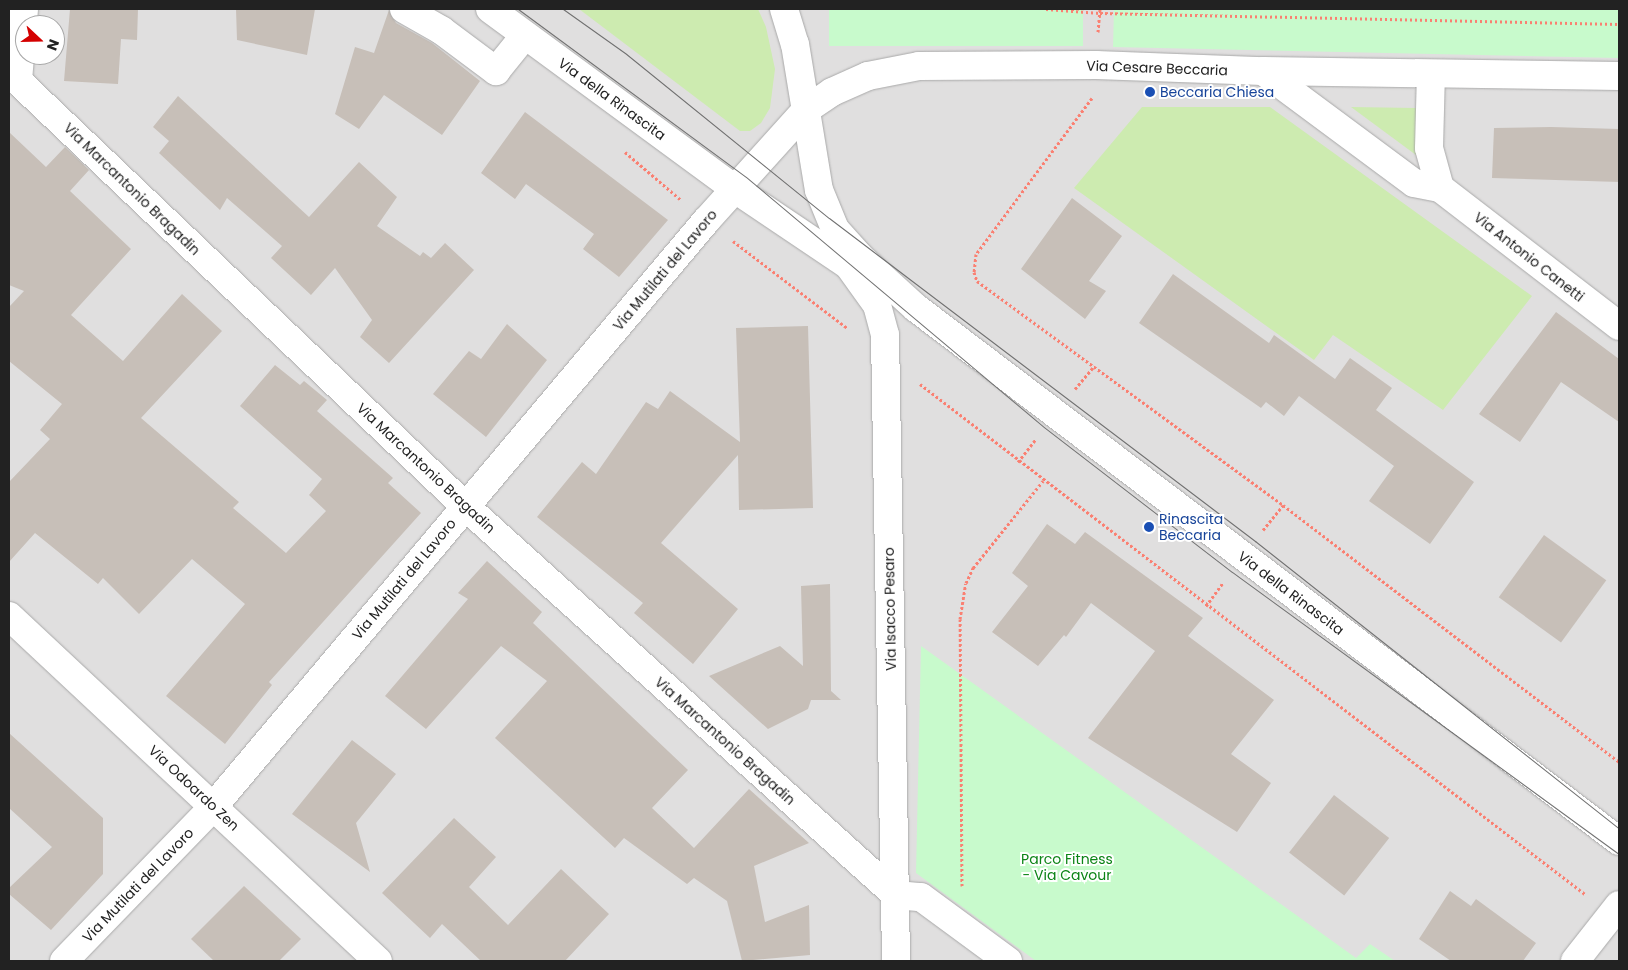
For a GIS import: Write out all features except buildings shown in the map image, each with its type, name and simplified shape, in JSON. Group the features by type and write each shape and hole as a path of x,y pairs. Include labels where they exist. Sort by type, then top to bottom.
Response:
{"street":[{"name":"Via Marcantonio Bragadin","path":"24,9 18,81 465,506 896,895"},
{"path":"404,9 441,30 496,71 520,23"},
{"name":"Via della Rinascita","path":"490,9 520,23 735,189 849,266 916,308 1619,841"},
{"path":"784,9 795,44 808,109 819,190 832,224 858,256 916,308"},
{"name":"Via Cesare Beccaria","path":"735,189 808,109 861,79 919,66 1096,65 1263,71 1619,76"},
{"name":"Via Antonio Canetti","path":"1263,71 1414,183 1440,188 1619,326"},
{"path":"1431,74 1429,148 1440,188"},
{"name":"Via Mutilati del Lavoro","path":"64,961 213,806 735,189"},
{"name":"Via Isacco Pesaro","path":"849,266 877,305 885,335 896,961"},
{"name":"Via Odoardo Zen","path":"9,616 378,961"},
{"path":"896,895 921,897 1008,961"},
{"path":"1575,961 1615,910"}],"path":[{"path":"1046,9 1100,13 1619,24"},
{"path":"1094,96 976,254 974,272 978,280 1283,505 1619,762"},
{"path":"728,238 853,332"},
{"path":"918,382 1043,481 1615,910"},
{"path":"962,927 960,619 966,583 973,568 1043,481"}],"shaded area":[{"path":"9,9 1619,9 1619,961 9,961"}],"green space":[{"path":"579,9 758,9 766,27 775,69 770,108 761,123 750,131 740,131"},
{"path":"829,9 1083,9 1083,46 829,46"},
{"path":"1114,9 1619,9 1619,58 1113,47"},
{"path":"1142,107 1270,107 1532,296 1443,410 1333,335 1314,360 1074,188"},
{"path":"1351,107 1416,108 1416,155"},
{"name":"Parco Fitness - Via Cavour","path":"921,646 1356,958 1370,944 1395,961 1036,961 916,873"}],"tram line":[{"path":"518,9 746,177 1045,428 1232,572 1619,854"},
{"path":"563,9 625,53 829,218 1255,541 1619,828"}],"place":[{"name":"Beccaria Chiesa","path":"1150,92"},
{"name":"Rinascita Beccaria","path":"1149,527"}]}
